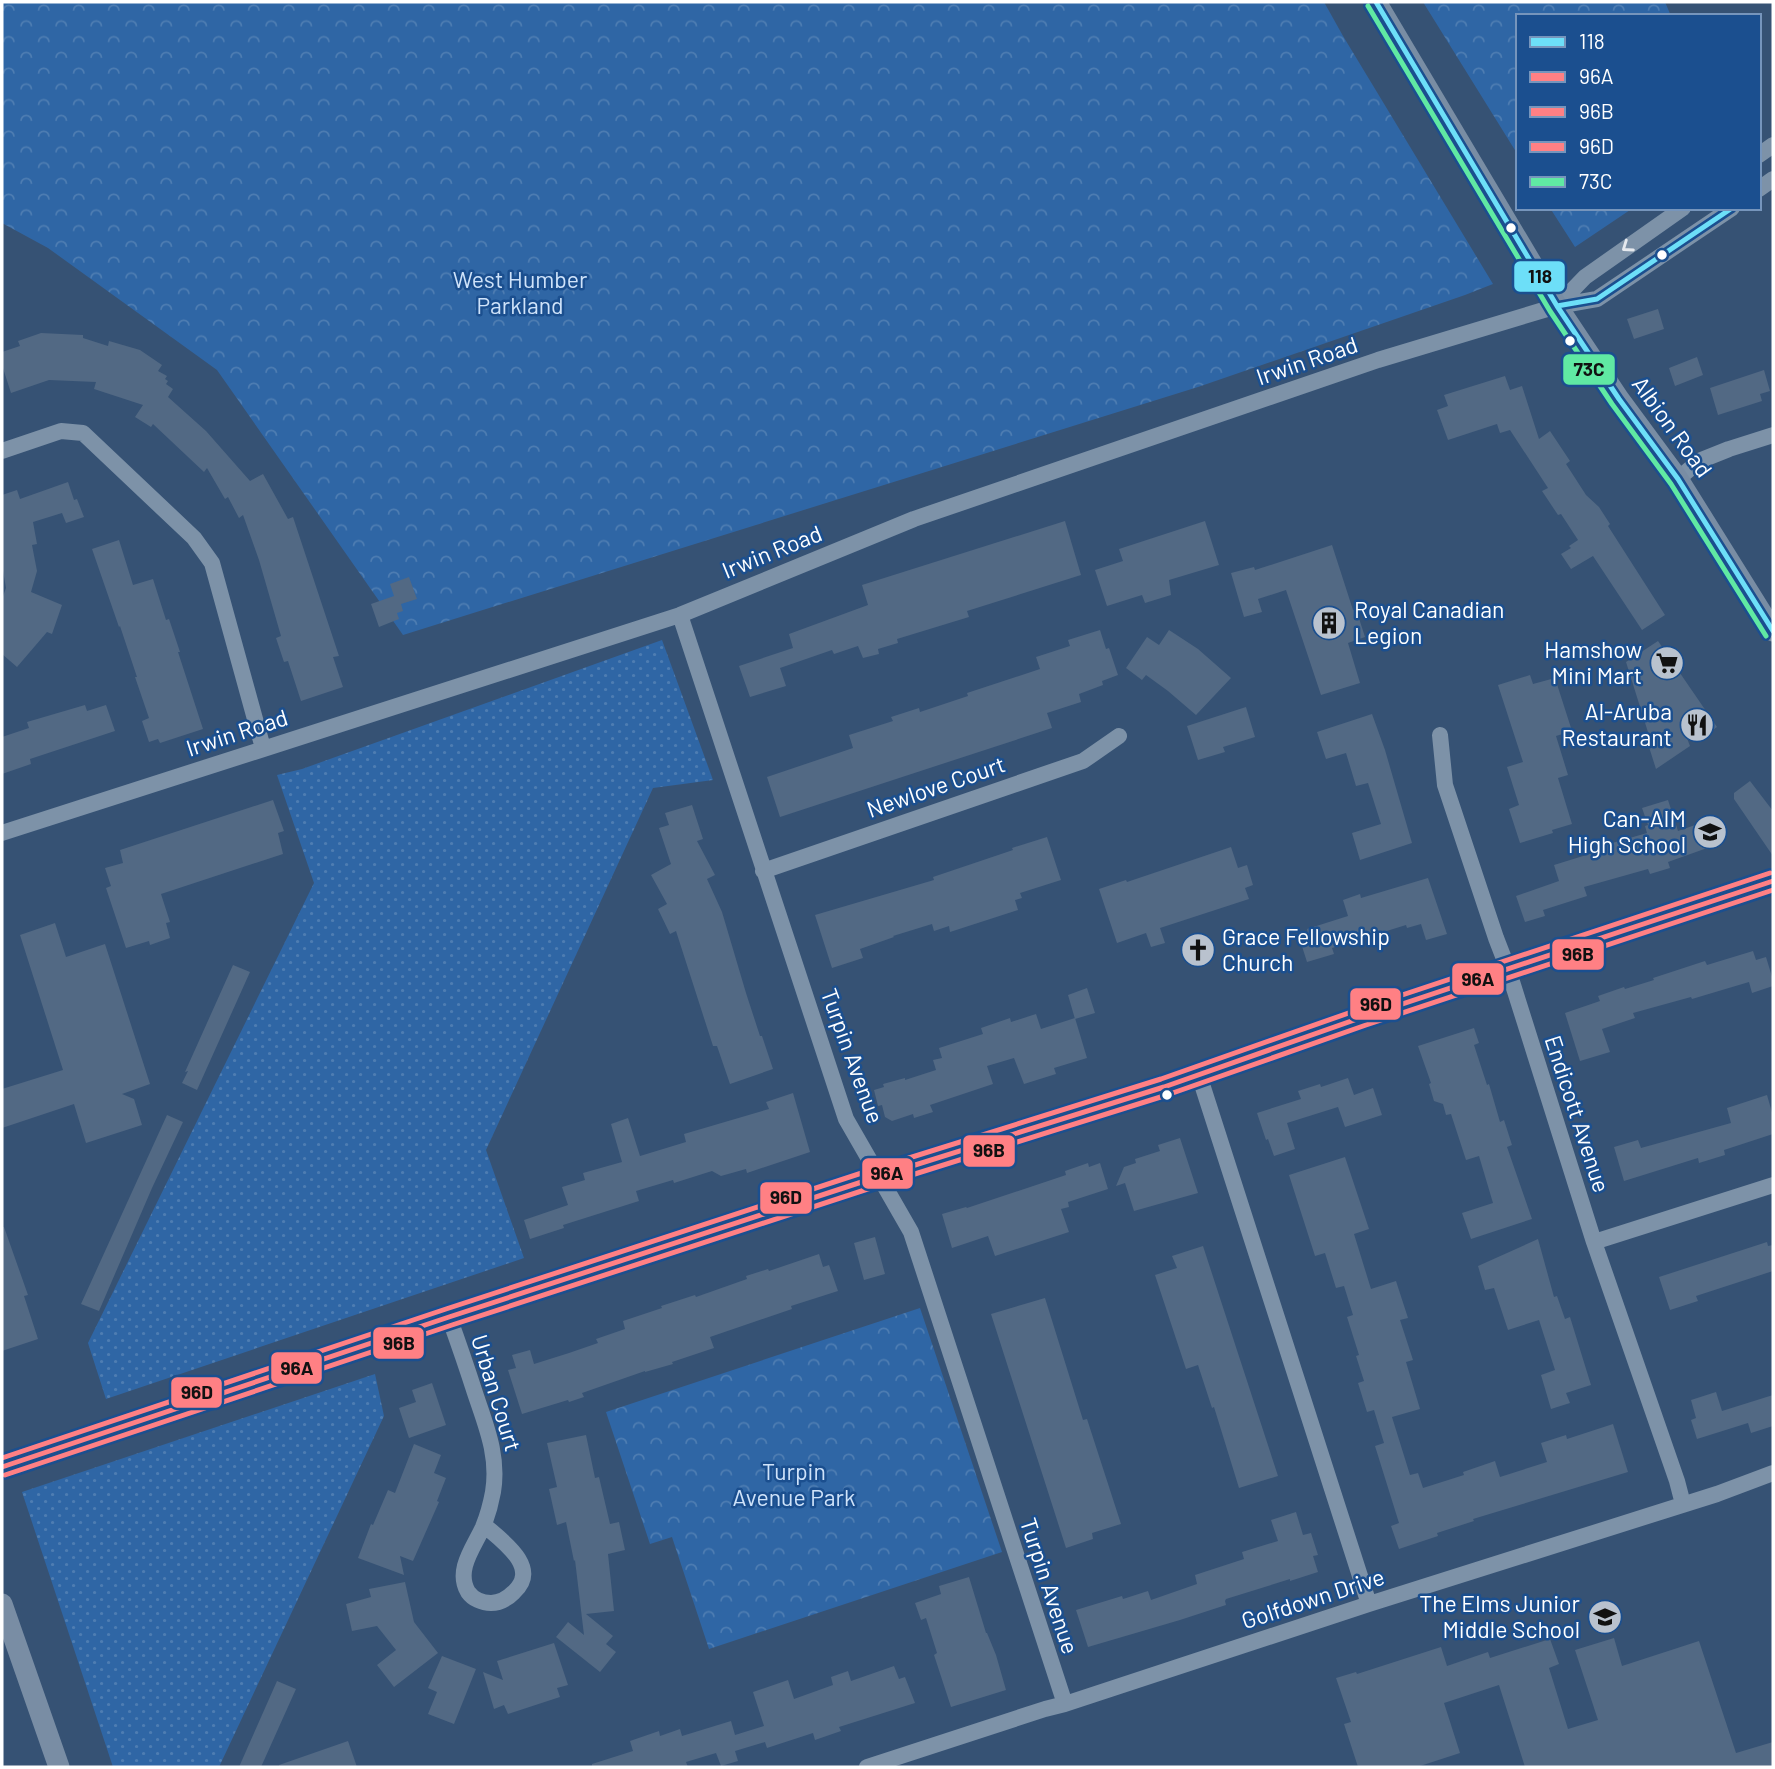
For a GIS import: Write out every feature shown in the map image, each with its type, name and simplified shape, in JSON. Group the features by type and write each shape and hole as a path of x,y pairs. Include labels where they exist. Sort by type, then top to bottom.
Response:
{"main road":[{"name":"Albion Road","path":"1376,2 1557,306 1619,399 1678,478 1773,631"},
{"path":"2,1604 59,1767"}],"street":[{"path":"1557,306 1585,277 1680,210"},
{"name":"Irwin Road","path":"2,833 680,615 914,519 1378,360 1557,306 1597,299 1729,210"},
{"path":"2,451 61,430 83,433 194,538 212,563 263,748"},
{"path":"1678,478 1699,461 1773,435"},
{"name":"Turpin Avenue","path":"680,615 846,1119 911,1232 1065,1704"},
{"name":"Endicott Avenue","path":"1440,735 1445,785 1508,969 1594,1242 1683,1504"},
{"name":"Newlove Court","path":"763,871 1083,761 1119,736"},
{"path":"2,1467 449,1317 1199,1075 1773,881"},
{"path":"1199,1075 1369,1604"},
{"path":"1594,1242 1773,1185"},
{"name":"Urban Court","path":"449,1317 492,1441 495,1468 493,1492 484,1525 465,1563 463,1580 471,1596 492,1603 506,1599 519,1588 523,1570 516,1554 484,1525"},
{"name":"Golfdown Drive","path":"867,1767 1773,1473"}],"green space":[{"name":"West Humber Parkland","path":"2,2 1324,2 1493,284 1198,387 403,635 217,370 48,248 2,223"},
{"path":"1423,2 1665,2 1670,14 1516,14 1516,152"},
{"path":"1551,210 1630,210 1575,247"},
{"path":"662,640 713,780 653,788 486,1150 524,1258 106,1399 88,1343 314,883 277,775 302,769"},
{"name":"Turpin Avenue Park","path":"920,1308 1002,1552 709,1649 672,1537 650,1544 606,1412"},
{"path":"375,1374 384,1416 219,1767 113,1767 22,1492"}],"building":[{"path":"1658,309 1664,329 1634,339 1627,319"},
{"path":"41,333 83,335 83,338 108,346 109,341 140,350 162,365 158,371 167,376 166,384 173,389 168,397 206,431 250,481 263,474 288,519 293,517 339,656 333,657 343,687 301,701 288,661 284,662 276,638 281,636 243,515 239,518 207,468 204,472 153,424 151,427 135,417 143,405 94,389 96,382 49,380 11,393 2,365 2,352 20,346 18,341"},
{"path":"1697,357 1703,375 1675,386 1669,368"},
{"path":"1764,370 1770,391 1760,394 1762,401 1718,415 1710,388"},
{"path":"1505,376 1510,390 1522,386 1539,439 1550,431 1570,461 1566,464 1586,495 1599,507 1610,524 1608,526 1665,615 1642,630 1593,556 1571,569 1561,554 1578,540 1542,491 1548,488 1510,430 1500,433 1497,424 1448,440 1437,410 1448,406 1444,395"},
{"path":"68,482 84,517 66,523 62,513 33,522 37,544 32,545 37,571 31,592 62,605 52,634 47,632 17,667 2,654 2,599 6,588 2,565 2,495 17,490 20,499"},
{"path":"1065,521 1081,575 967,611 969,617 897,639 898,643 878,649 879,654 863,658 858,646 834,654 832,650 780,668 786,686 750,697 739,666 793,648 789,634 868,605 862,585"},
{"path":"1205,521 1219,565 1169,580 1171,595 1145,603 1142,595 1107,606 1095,570 1123,561 1119,549"},
{"path":"119,540 133,585 153,579 180,652 203,729 160,743 158,739 149,742 142,721 149,718 137,677 92,549"},
{"name":"Royal Canadian Legion","path":"1332,545 1353,610 1356,609 1365,637 1348,643 1360,683 1321,695 1286,590 1258,599 1262,612 1244,617 1231,573 1254,567 1255,570"},
{"path":"409,577 417,599 401,604 403,611 397,613 399,619 379,627 371,604 394,596 390,584"},
{"path":"1100,630 1118,675 1102,681 1103,685 1079,694 1081,702 1047,713 1052,728 780,817 767,777 853,748 849,735 893,721 891,717 919,708 920,712 1040,669 1036,657 1070,646 1068,640"},
{"path":"1169,630 1198,649 1231,678 1196,715 1146,675 1142,680 1126,668 1147,637 1159,645"},
{"path":"1658,641 1717,727 1695,742 1687,731 1685,733 1690,746 1656,769 1649,747 1652,745 1626,662"},
{"path":"1530,675 1533,684 1555,678 1572,731 1556,736 1568,775 1558,778 1572,824 1520,843 1509,809 1519,805 1507,767 1523,762 1498,685"},
{"path":"85,705 87,711 106,705 115,731 30,759 31,764 2,774 2,737 29,728 27,722"},
{"path":"1246,707 1255,737 1223,747 1225,752 1198,760 1187,726"},
{"path":"1372,714 1412,843 1360,860 1352,833 1381,824 1368,783 1356,786 1346,753 1326,759 1317,732"},
{"path":"1750,781 1773,811 1773,856 1734,799 1734,793"},
{"path":"273,800 284,831 278,833 283,854 161,894 170,922 166,923 170,938 150,945 149,941 126,948 106,888 111,886 105,868 123,863 120,850"},
{"path":"1668,800 1678,831 1715,818 1724,842 1668,862 1670,868 1650,874 1648,869 1584,887 1587,896 1543,910 1545,916 1525,922 1516,896 1559,881 1554,865 1596,852 1595,848 1647,833 1645,826 1648,825 1642,808"},
{"path":"692,805 703,839 697,841 715,875 707,879 722,912 746,993 773,1069 730,1084 717,1046 713,1046 676,931 670,934 658,909 667,904 651,875 671,864 659,828 669,825 665,813"},
{"path":"1047,837 1061,880 1020,893 1022,898 1015,900 1018,910 950,932 949,926 934,931 932,924 893,936 860,949 863,958 832,968 815,915 934,880 933,877"},
{"path":"1231,847 1238,868 1247,865 1253,885 1245,888 1249,899 1160,928 1165,943 1151,947 1146,933 1117,943 1099,889"},
{"path":"1428,878 1447,934 1426,940 1421,924 1407,928 1406,925 1332,948 1334,954 1307,962 1300,940 1309,937 1307,929 1348,916 1343,900 1360,894 1361,898"},
{"path":"55,923 66,957 105,944 150,1084 122,1094 134,1099 142,1125 86,1143 74,1104 2,1128 2,1089 63,1070 20,935"},
{"path":"1753,951 1756,960 1766,957 1773,986 1752,993 1749,982 1633,1013 1635,1018 1602,1029 1610,1052 1580,1061 1565,1013 1600,1001 1598,996 1624,987 1625,989 1654,980 1653,978 1705,961 1707,965"},
{"path":"233,965 250,972 197,1090 182,1083 188,1071 185,1072"},
{"path":"1087,988 1095,1013 1075,1019 1068,995"},
{"path":"1036,1014 1041,1029 1075,1018 1087,1058 1054,1068 1056,1074 1024,1084 1014,1058 987,1066 993,1084 930,1105 933,1112 914,1118 913,1114 892,1121 885,1117 882,1105 878,1106 874,1090 884,1087 883,1084 936,1070 933,1060 942,1058 939,1048 983,1034 981,1028 1010,1018 1011,1022"},
{"path":"1474,1028 1479,1043 1474,1045 1500,1122 1504,1120 1512,1145 1507,1147 1532,1219 1471,1239 1462,1213 1493,1203 1479,1156 1466,1160 1451,1114 1446,1115 1443,1104 1434,1101 1429,1084 1431,1083 1418,1046"},
{"path":"1348,1078 1354,1095 1373,1088 1382,1115 1345,1127 1338,1107 1287,1123 1295,1149 1274,1156 1257,1113 1301,1099 1298,1091"},
{"path":"793,1093 810,1152 747,1173 746,1169 721,1176 712,1171 636,1191 639,1201 563,1225 564,1228 530,1239 524,1220 568,1205 562,1187 585,1180 583,1173 622,1162 611,1124 628,1118 640,1156 686,1142 684,1134 769,1109 766,1102"},
{"path":"1767,1095 1773,1116 1773,1134 1724,1150 1725,1155 1699,1163 1698,1158 1624,1181 1614,1147 1638,1140 1641,1148 1731,1123 1727,1108"},
{"path":"167,1115 183,1122 99,1311 81,1304"},
{"path":"1180,1138 1198,1193 1134,1211 1125,1183 1116,1186 1124,1167 1136,1163 1135,1159 1160,1151 1158,1145"},
{"path":"1345,1157 1369,1229 1354,1234 1371,1289 1396,1281 1408,1318 1400,1320 1413,1360 1406,1362 1420,1409 1392,1417 1410,1475 1418,1473 1423,1488 1464,1475 1463,1472 1495,1461 1500,1477 1547,1462 1541,1443 1566,1435 1567,1439 1613,1424 1628,1472 1473,1519 1474,1521 1437,1533 1438,1536 1399,1549 1391,1526 1399,1523 1375,1446 1384,1443 1374,1410 1367,1412 1358,1383 1364,1381 1347,1317 1353,1315 1344,1286 1336,1288 1325,1253 1315,1256 1289,1175"},
{"path":"1088,1163 1089,1167 1100,1163 1108,1189 1068,1202 1069,1207 1061,1209 1069,1232 995,1256 988,1236 952,1248 942,1214 1066,1175 1065,1171"},
{"path":"2,1227 28,1295 24,1296 38,1339 2,1351"},
{"path":"875,1237 885,1274 864,1280 854,1243"},
{"path":"1538,1239 1554,1297 1557,1296 1565,1319 1570,1317 1591,1385 1566,1393 1570,1403 1551,1409 1541,1375 1555,1370 1539,1320 1508,1330 1494,1288 1485,1290 1478,1266"},
{"path":"1767,1242 1768,1246 1773,1245 1773,1271 1696,1296 1698,1301 1670,1310 1659,1277"},
{"path":"1203,1246 1278,1476 1239,1488 1198,1365 1186,1369 1155,1275 1177,1268 1172,1256"},
{"path":"819,1254 823,1267 829,1265 838,1291 710,1337 714,1348 672,1362 673,1364 582,1393 584,1397 569,1402 568,1400 522,1414 508,1370 516,1368 512,1355 530,1350 534,1364 569,1353 598,1343 596,1339 625,1329 623,1321 747,1279 746,1276"},
{"path":"1045,1298 1083,1420 1087,1419 1121,1524 1092,1533 1093,1539 1066,1548 991,1314"},
{"path":"432,1383 446,1425 409,1438 399,1408 416,1402 412,1390"},
{"path":"1716,1392 1722,1411 1773,1395 1773,1426 1751,1433 1748,1423 1697,1439 1691,1420 1696,1418 1691,1400"},
{"path":"586,1435 595,1478 599,1477 610,1524 619,1522 625,1550 608,1554 614,1611 586,1614 613,1636 606,1644 616,1652 600,1672 556,1637 568,1622 584,1635 575,1560 566,1522 557,1525 549,1489 557,1487 547,1443"},
{"path":"414,1444 441,1455 434,1473 446,1478 437,1501 439,1502 413,1561 400,1556 404,1575 358,1558 388,1490 395,1493"},
{"path":"1296,1512 1303,1535 1311,1533 1318,1555 1313,1556 1318,1572 1226,1599 1226,1605 1180,1620 1088,1647 1076,1610 1148,1591 1151,1600 1197,1584 1195,1575 1244,1559 1242,1552 1278,1541 1271,1520"},
{"path":"969,1577 1006,1690 951,1707 934,1655 937,1653 926,1618 921,1620 915,1603 941,1594 939,1586"},
{"path":"405,1582 414,1622 438,1653 394,1687 377,1665 396,1650 377,1626 352,1631 346,1604 371,1597 369,1589"},
{"path":"1614,1638 1622,1666 1699,1641 1736,1753 1773,1742 1773,1767 1525,1767 1499,1685 1444,1703 1460,1753 1417,1767 1358,1767 1344,1724 1351,1722 1336,1678 1356,1672 1357,1674 1441,1647 1447,1666 1488,1652 1490,1658 1550,1639 1559,1664 1549,1668 1568,1729 1598,1720 1575,1650"},
{"path":"554,1643 568,1685 557,1688 560,1697 508,1714 504,1705 494,1709 483,1672 503,1680 497,1661"},
{"path":"442,1656 476,1669 454,1724 428,1714 437,1692 428,1688"},
{"path":"894,1666 899,1679 905,1677 915,1703 839,1727 841,1731 815,1740 813,1733 767,1748 765,1742 735,1751 738,1761 721,1766 716,1753 686,1762 688,1767 592,1767 592,1764 633,1751 630,1741 659,1731 660,1736 680,1729 682,1736 731,1721 735,1735 764,1726 753,1692 788,1680 794,1699 833,1685 831,1677 848,1671 851,1681"},
{"path":"277,1681 296,1689 261,1767 239,1767"},
{"path":"348,1741 357,1767 279,1767 279,1765"}],"transit line":[{"name":"118","path":"1376,2 1557,306 1619,399 1678,479 1773,631"},
{"name":"73C","path":"1368,6 1550,311 1612,404 1671,484 1766,636"},
{"name":"118","path":"1557,306 1597,299 1729,210"},
{"name":"96D","path":"2,1458 877,1168 1161,1079 1360,1009 1770,873"},
{"name":"96A","path":"2,1467 880,1176 1164,1087 1363,1017 1773,881"},
{"name":"96B","path":"5,1475 883,1184 1167,1095 1366,1025 1773,890"}],"place":[{"name":"Royal Canadian Legion","path":"1329,623"},
{"name":"Hamshow Mini Mart","path":"1667,663"},
{"name":"Al-Aruba Restaurant","path":"1697,725"},
{"name":"Can-AIM High School","path":"1710,832"},
{"name":"Grace Fellowship Church","path":"1198,950"},
{"name":"The Elms Junior Middle School","path":"1605,1617"}]}
